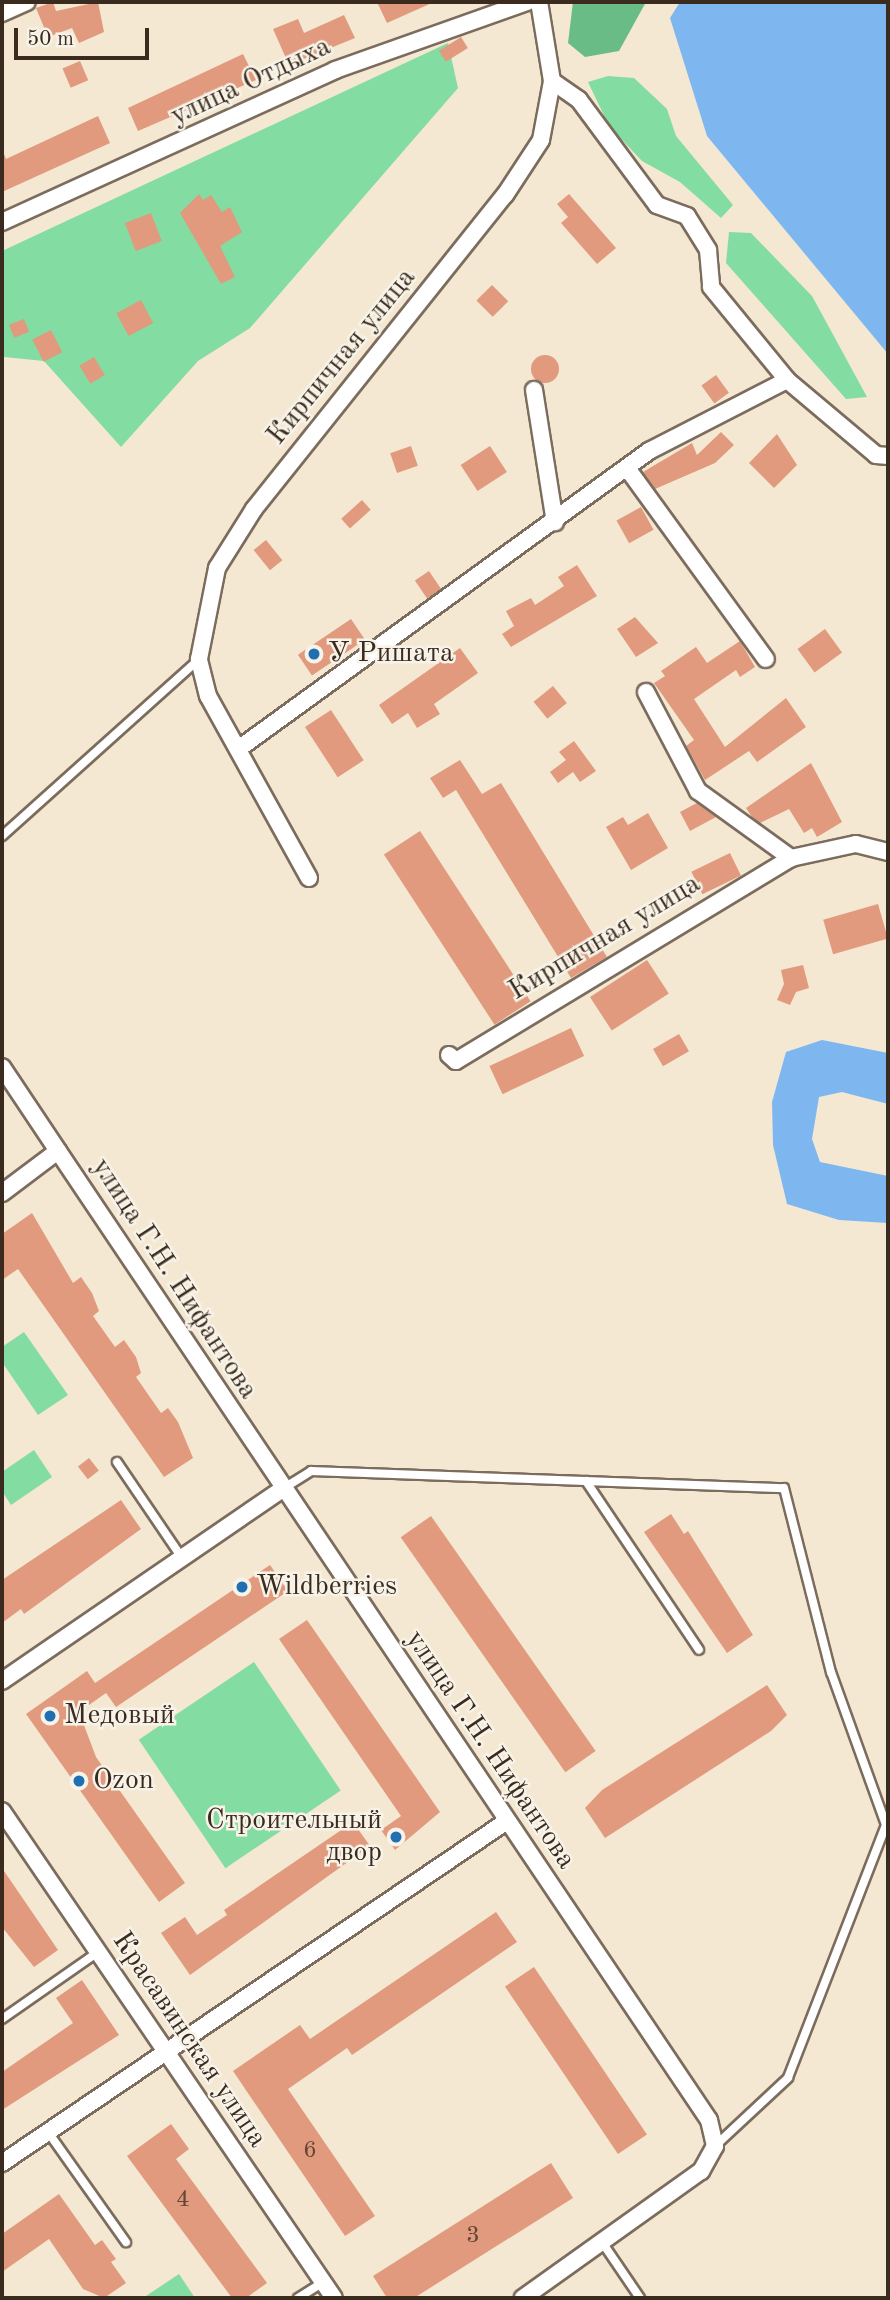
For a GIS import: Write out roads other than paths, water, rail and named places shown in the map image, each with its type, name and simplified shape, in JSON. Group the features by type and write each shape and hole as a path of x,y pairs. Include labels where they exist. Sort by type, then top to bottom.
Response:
{"street":[{"path":"2,13 27,2"},
{"name":"улица Отдыха","path":"2,222 335,70 527,2"},
{"name":"Кирпичная улица","path":"309,878 241,747 208,696 199,659 217,568 254,509 505,195 541,139 552,81 538,2"},
{"path":"552,81 579,100 657,205 687,216 708,250 711,287 787,380 876,455 888,456"},
{"path":"241,747 627,468 787,380"},
{"path":"534,390 555,522"},
{"path":"627,468 766,659"},
{"path":"646,692 698,791 791,858"},
{"name":"Кирпичная улица","path":"449,1055 456,1061 791,858 856,844 888,852"},
{"path":"2,1067 58,1151"},
{"name":"улица Г.Н. Нифантова","path":"2,1193 58,1151 281,1490 709,2120 715,2146"},
{"path":"2,1681 281,1490"},
{"name":"Красавинская улица","path":"2,1811 334,2298"},
{"path":"2,2163 507,1821"},
{"path":"523,2298 604,2245 686,2185 715,2146"}],"lane":[{"path":"2,836 199,659"},
{"path":"117,1462 182,1558"},
{"path":"281,1490 311,1471 784,1488 831,1672 886,1825 788,2078 715,2146"},
{"path":"586,1481 699,1650"},
{"path":"2,2019 97,1952"},
{"path":"48,2132 126,2242"},
{"path":"604,2245 640,2298"},
{"path":"298,2298 324,2282"}],"water":[{"path":"680,2 888,2 888,354 707,136 670,18"},
{"path":"822,1040 888,1053 888,1104 842,1092 819,1097 812,1139 820,1162 888,1176 888,1223 839,1220 787,1204 773,1145 772,1102 786,1052"}],"place":[{"name":"У Ришата","path":"314,654"},
{"name":"Wildberries","path":"242,1587"},
{"name":"Медовый","path":"50,1716"},
{"name":"Ozon","path":"79,1781"},
{"name":"Строительный двор","path":"396,1837"}]}
